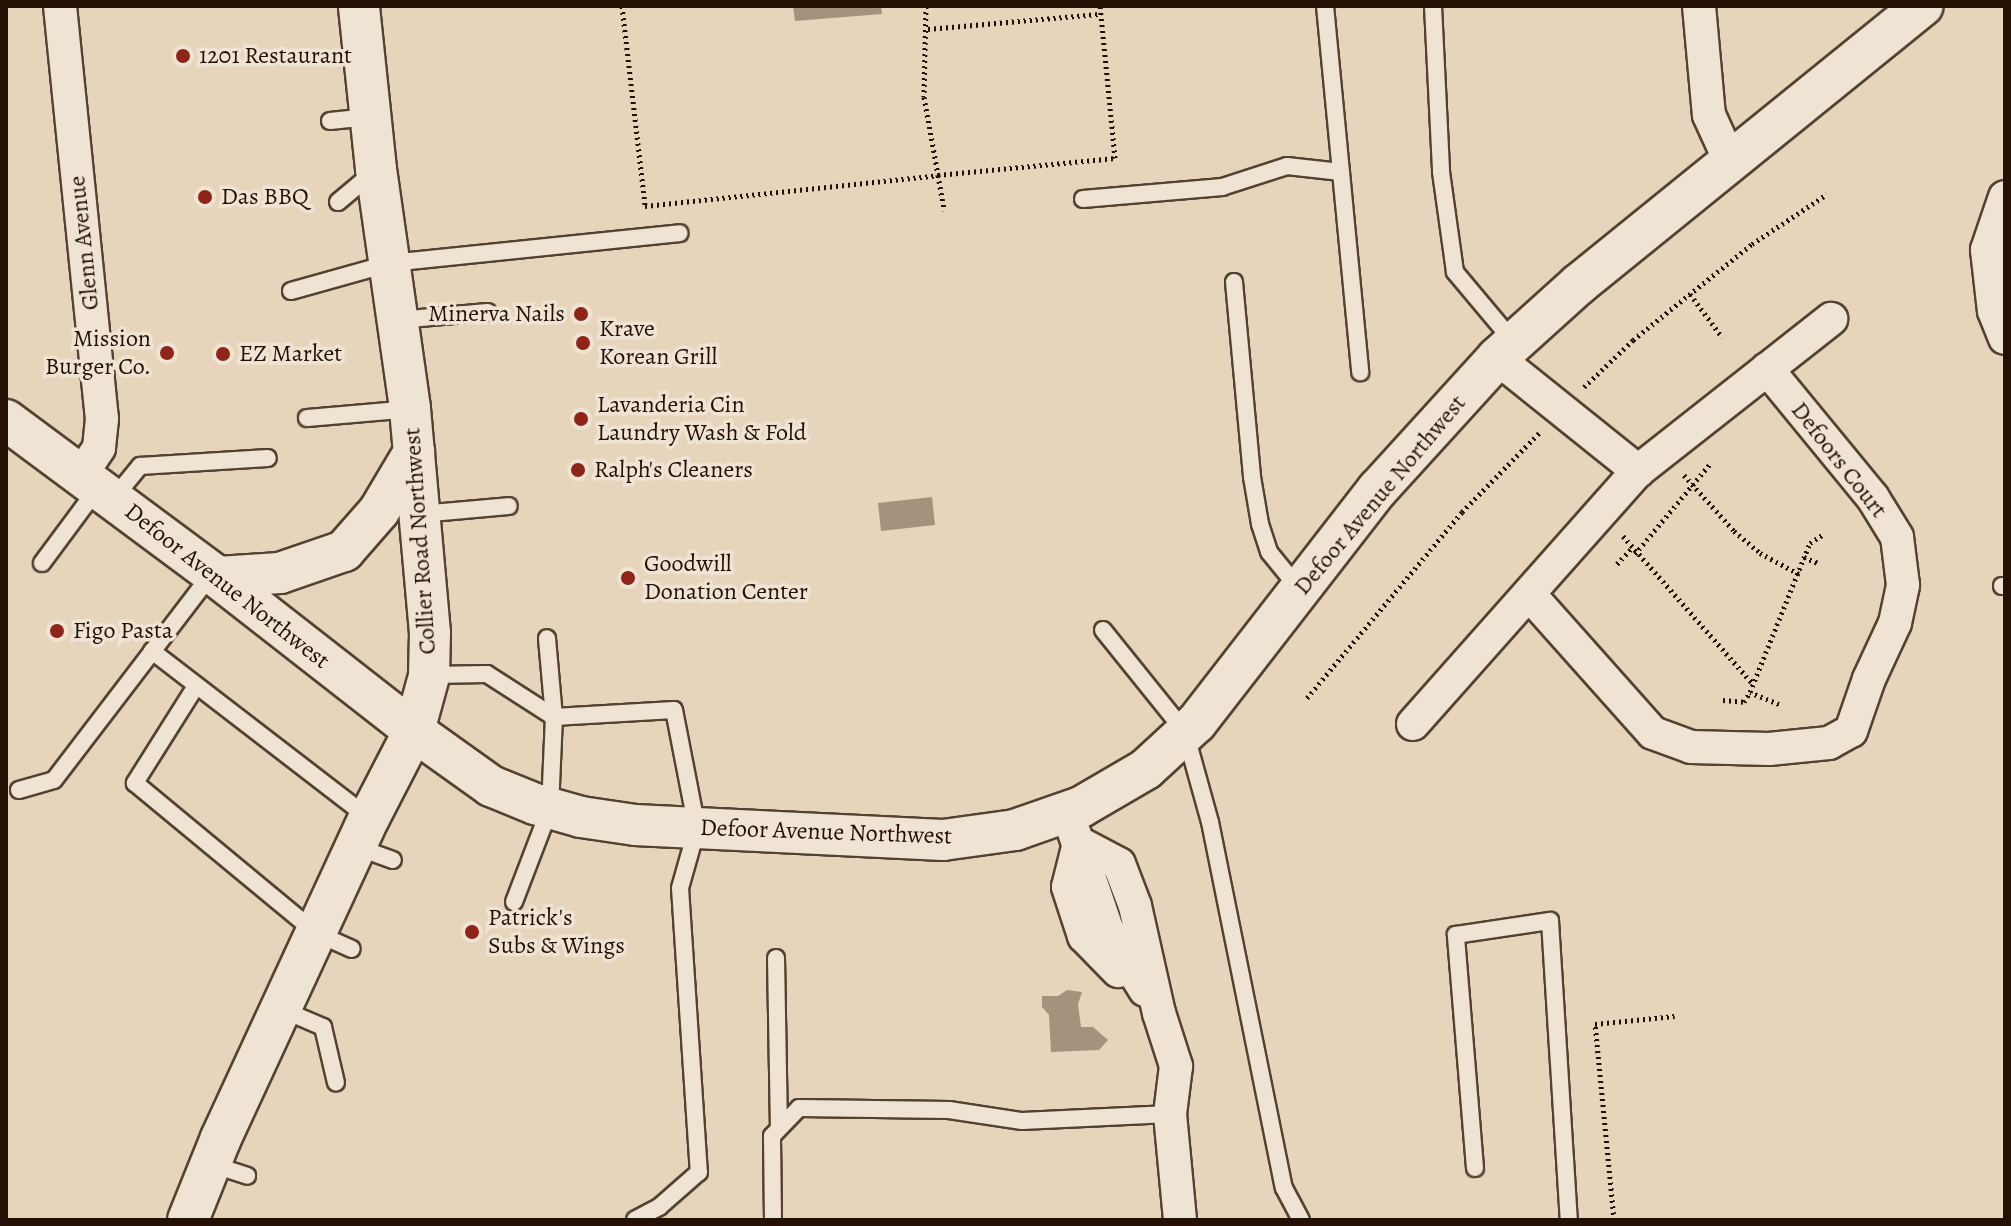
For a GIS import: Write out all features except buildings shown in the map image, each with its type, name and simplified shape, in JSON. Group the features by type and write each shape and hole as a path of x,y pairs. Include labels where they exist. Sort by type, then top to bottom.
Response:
{"street":[{"name":"Glenn Avenue","path":"60,6 102,419 97,487"},
{"name":"Collier Road Northwest","path":"188,1220 229,1170 281,1009 362,832 414,731 429,676 430,633 420,514 391,263 376,169 350,119 359,6"},
{"path":"1699,6 1709,115 1730,161"},
{"name":"Defoor Avenue Northwest","path":"6,420 215,575 414,731 491,786 581,817 635,825 943,840 1015,830 1072,828 1081,807 1146,769 1185,732 1378,489 1505,350 1579,284 1922,6"},
{"path":"2005,197 1987,250 1994,311 2005,338"},
{"path":"1413,724 1605,509 1655,458 1831,319"},
{"path":"1505,350 1562,410 1655,458"},
{"name":"Defoors Court","path":"1529,594 1653,733 1691,747 1769,749 1829,743 1851,731 1869,679 1895,623 1903,585 1897,537 1873,498 1767,369"},
{"path":"215,575 280,573 344,551 379,511 414,452"},
{"path":"1072,828 1068,887 1084,936 1159,1013"},
{"path":"1072,828 1119,864 1135,906 1159,1013 1176,1066 1170,1114 1180,1220"}],"lane":[{"path":"1325,6 1360,372"},
{"path":"1433,6 1441,172 1455,272 1505,350"},
{"path":"1083,199 1222,187 1287,166 1341,172"},
{"path":"338,202 376,169"},
{"path":"291,291 391,263 679,233"},
{"path":"1234,282 1252,477 1260,524 1269,552 1300,590"},
{"path":"398,320 488,312"},
{"path":"307,418 410,408"},
{"path":"42,563 97,487 140,466 268,458"},
{"path":"420,514 509,506"},
{"path":"19,790 54,780 152,651 215,575"},
{"path":"1103,630 1185,732 1210,822 1284,1188 1301,1220"},
{"path":"514,902 550,808 554,717 547,638"},
{"path":"152,651 393,860"},
{"path":"429,676 487,674 554,717 674,710 697,828 680,888 699,1172 659,1207 635,1220"},
{"path":"196,686 135,783 316,933 352,949"},
{"path":"1475,1168 1456,935 1550,921 1569,1220"},
{"path":"776,958 779,1128"},
{"path":"281,1009 323,1027 336,1083"},
{"path":"773,1220 772,1136 799,1108 949,1110 1022,1121 1170,1114"}],"path":[{"path":"622,6 645,206 1115,158 1100,6"},
{"path":"926,6 928,29 924,97 944,210"},
{"path":"928,29 1101,14"},
{"path":"1307,698 1462,512 1633,340 1752,244 1827,194"},
{"path":"1690,294 1722,337"},
{"path":"1655,458 1693,484 1734,531 1760,553 1799,574"},
{"path":"1617,564 1633,552 1710,464"},
{"path":"1605,509 1633,552 1682,600 1753,684"},
{"path":"1723,700 1744,702 1810,543 1824,534"},
{"path":"1804,557 1818,563"},
{"path":"1750,692 1779,704"},
{"path":"1614,1220 1595,1024 1675,1016"}],"shaded area":[{"path":"793,6 881,6 882,14 795,21"},
{"path":"932,497 935,525 881,531 878,503"},
{"path":"1067,990 1082,992 1078,1004 1081,1027 1093,1027 1108,1040 1099,1050 1051,1052 1049,1015 1042,1007 1042,996 1058,996"}],"place":[{"name":"1201 Restaurant","path":"183,56"},
{"name":"Das BBQ","path":"205,197"},
{"name":"Minerva Nails","path":"581,314"},
{"name":"Krave Korean Grill","path":"583,343"},
{"name":"Mission Burger Co.","path":"167,353"},
{"name":"EZ Market","path":"223,354"},
{"name":"Lavanderia Cin Laundry Wash & Fold","path":"581,419"},
{"name":"Ralph's Cleaners","path":"578,470"},
{"name":"Goodwill Donation Center","path":"628,578"},
{"name":"Figo Pasta","path":"57,631"},
{"name":"Patrick's Subs & Wings","path":"472,932"}]}
